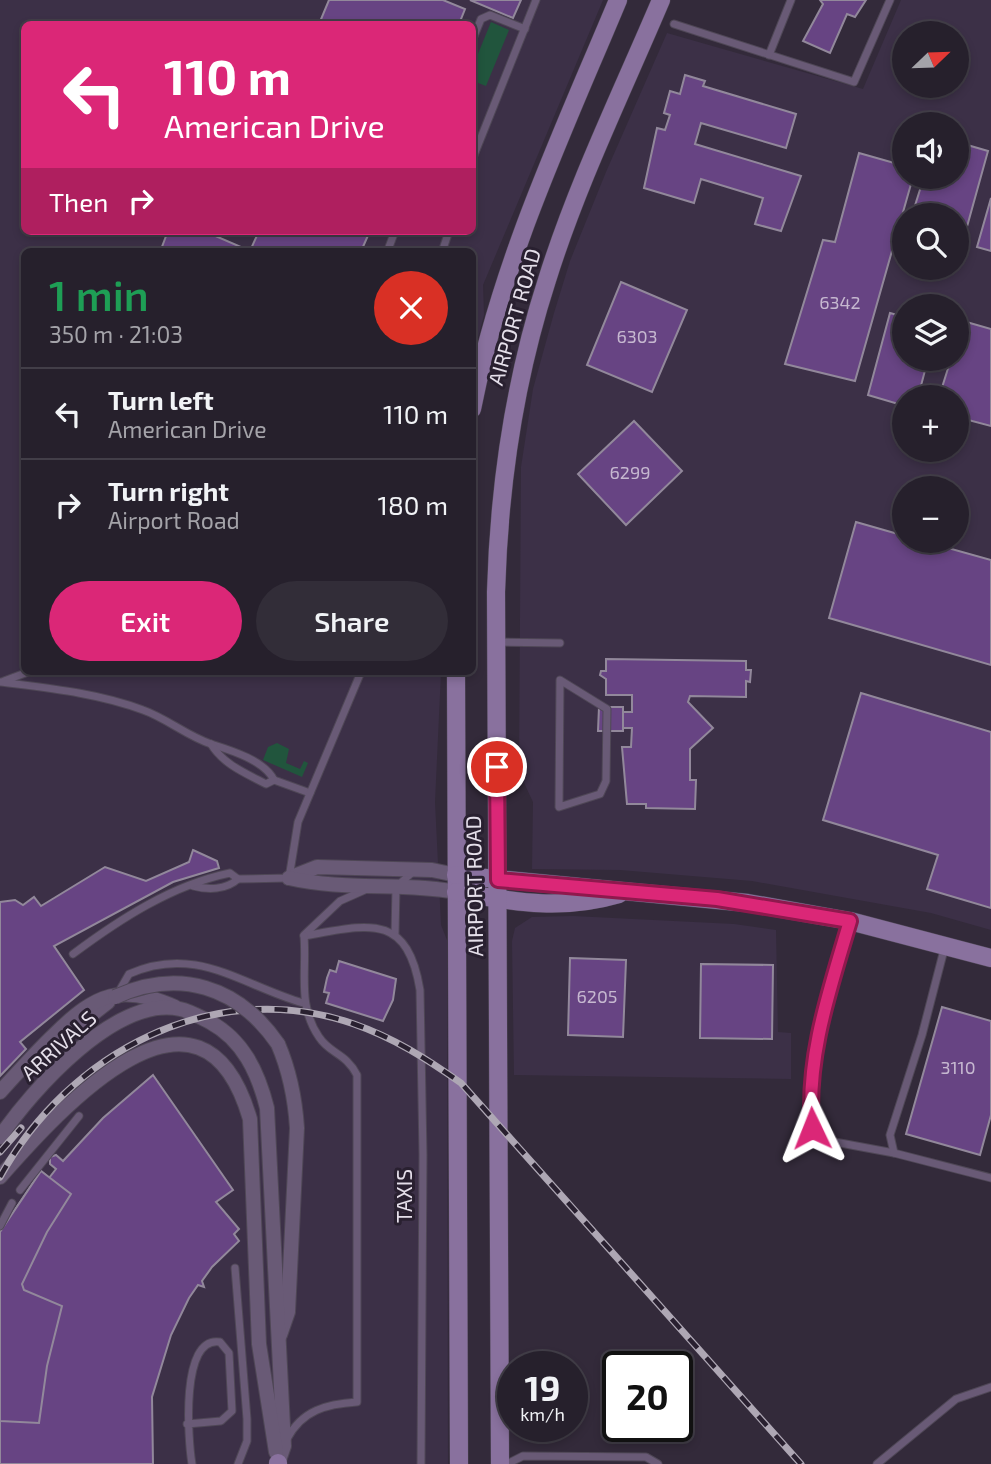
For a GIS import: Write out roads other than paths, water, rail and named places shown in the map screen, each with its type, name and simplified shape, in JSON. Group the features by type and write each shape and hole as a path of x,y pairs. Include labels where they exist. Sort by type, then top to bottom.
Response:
{"main road":[{"name":"AIRPORT ROAD","path":"476,391 511,262 618,0"},
{"name":"AIRPORT ROAD","path":"500,1464 496,642 502,483 525,359 559,246 661,0"},
{"name":"AIRPORT ROAD","path":"456,675 459,1464"},
{"path":"456,883 498,880 584,885 622,893 748,903 850,921 991,958"},
{"path":"456,883 498,899 520,903 584,904 622,893"}],"street":[{"path":"289,878 317,867 416,870 456,883"},
{"path":"289,878 319,885 373,887 456,883"},
{"path":"0,1103 62,1038 115,998 143,986 184,983 223,995 260,1018 278,1044 291,1078 297,1128 288,1312 280,1336"},
{"path":"0,1092 80,1009 102,997 117,994 152,997 216,1026 234,1040 248,1057 261,1084 267,1108 275,1304 280,1336 280,1458"},
{"name":"ARRIVALS","path":"0,1137 22,1108 66,1062 120,1020 152,1010 179,1009"},
{"path":"0,1177 86,1088 131,1056 173,1045 194,1047 218,1058 228,1067 242,1091 250,1119 259,1345 280,1458"}],"lane":[{"path":"476,150 536,0"},
{"path":"769,55 791,0"},
{"path":"674,24 854,82 890,0"},
{"path":"476,31 481,19 490,15 525,29"},
{"path":"389,247 394,235"},
{"path":"496,642 560,643"},
{"path":"0,682 21,674"},
{"path":"73,954 112,925 146,905 204,879 230,873 238,879 289,878 298,822 360,675"},
{"path":"560,680 607,709 606,781 600,794 559,807 560,680"},
{"path":"0,682 68,691 143,709 211,744 223,746 270,772 274,780 310,793"},
{"path":"211,744 218,756 232,766 266,784 274,780"},
{"path":"304,936 354,927 395,934 396,887 416,870"},
{"path":"304,936 340,901 373,887"},
{"path":"850,921 814,1060 810,1104 812,1128 824,1140 894,1153 991,1178"},
{"name":"TAXIS","path":"395,934 410,952 420,990 423,1155 422,1464"},
{"path":"280,1458 293,1428 316,1409 329,1404 357,1402 357,1075 345,1057 329,1048 319,1037 303,1003 302,987 307,970 304,936"},
{"path":"894,1153 890,1135 922,1035 945,945"},
{"path":"117,994 129,974 162,963 185,962 218,968 303,1003"},
{"path":"20,1190 79,1116"},
{"path":"0,1226 12,1203"},
{"path":"234,1269 247,1419 247,1441 238,1464"},
{"path":"187,1424 221,1421 232,1411 229,1353 220,1342 206,1343 200,1351 190,1390 187,1424 192,1464"},
{"path":"877,1464 956,1399 991,1387"},
{"path":"507,1464 523,1457 646,1457 658,1464"}],"railway":[{"path":"0,1177 29,1133 64,1094 105,1061 150,1036 198,1018 249,1010 301,1011 354,1024 410,1050 461,1083 801,1464"},
{"path":"0,1152 21,1128"}]}
